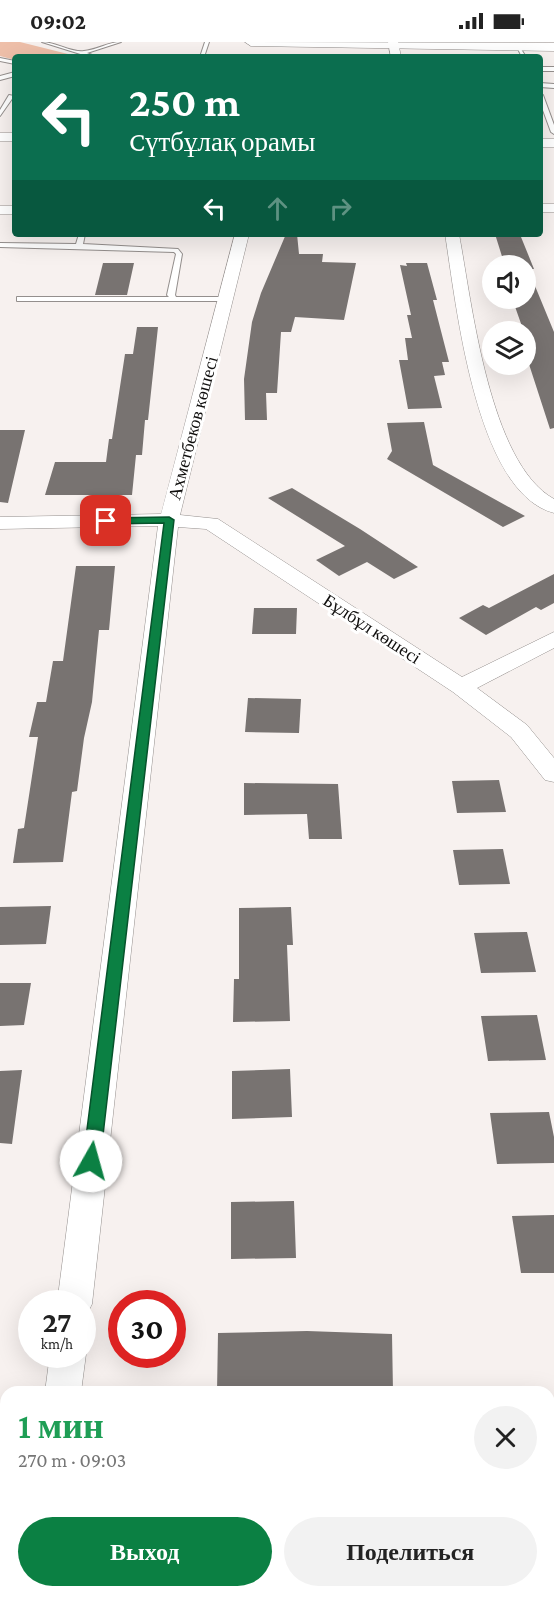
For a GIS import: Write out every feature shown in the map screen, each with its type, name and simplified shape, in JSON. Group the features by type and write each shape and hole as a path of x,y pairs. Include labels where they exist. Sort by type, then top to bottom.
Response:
{"street":[{"path":"251,42 522,52 554,47"},
{"name":"Ахметбеков көшесі","path":"76,1290 169,520 241,237"},
{"path":"453,237 483,399 501,450 529,492 554,507"},
{"name":"Бұлбұл көшесі","path":"0,523 169,520 211,523 461,687 519,731 554,774"},
{"path":"461,687 554,639"},
{"path":"64,1386 66,1368"}],"lane":[{"path":"44,42 89,54"},
{"path":"79,54 119,42"},
{"path":"0,114 11,96"},
{"path":"543,103 554,132"},
{"path":"78,246 81,237"},
{"path":"0,245 176,250 179,254 171,295 174,299"},
{"path":"20,299 227,299"}],"shaded area":[{"path":"0,42 20,42 68,54 12,54 12,59 0,56"}],"building":[{"path":"285,237 297,237 299,254 323,254 322,262 356,263 344,320 295,317 291,332 281,332 277,393 266,393 267,420 245,420 244,379 252,322 261,293"},
{"path":"496,237 521,237 528,255 502,255"},
{"path":"103,263 134,263 127,295 95,295"},
{"path":"406,263 427,263 437,300 433,300 449,362 442,362 445,375 434,376 442,408 408,409 399,360 408,360 405,338 412,338 407,315 411,315 400,265 407,266"},
{"path":"536,288 554,332 554,428 550,429 532,375 536,375 536,321 520,321 516,309 536,309"},
{"path":"137,327 158,327 148,420 145,420 142,455 136,455 132,495 45,495 55,462 106,462 109,439 112,439 125,354 133,354"},
{"path":"424,422 433,465 525,516 503,527 387,459 392,451 387,423"},
{"path":"0,430 25,430 8,503 0,502"},
{"path":"292,488 418,567 394,579 367,562 339,576 316,560 345,546 268,498"},
{"path":"76,566 115,566 109,630 99,630 92,702 84,738 77,791 72,792 63,862 13,863 18,829 24,828 38,737 29,737 37,702 46,702 53,661 63,661"},
{"path":"554,574 554,603 541,610 536,607 486,635 459,618 483,605 489,608"},
{"path":"254,608 297,608 296,634 252,634"},
{"path":"248,698 301,699 299,733 245,732"},
{"path":"499,780 506,812 457,813 452,781"},
{"path":"244,783 338,784 342,839 309,839 307,814 244,815"},
{"path":"503,849 510,884 459,885 453,850"},
{"path":"51,906 46,944 0,945 0,907"},
{"path":"291,907 293,945 287,945 290,1021 233,1022 234,979 239,979 239,908"},
{"path":"527,932 536,972 481,973 474,933"},
{"path":"0,983 31,983 24,1025 0,1026"},
{"path":"537,1015 546,1060 488,1061 481,1016"},
{"path":"290,1069 292,1117 232,1119 232,1071"},
{"path":"22,1070 12,1144 0,1143 0,1071"},
{"path":"549,1112 554,1137 554,1163 497,1164 490,1113"},
{"path":"294,1201 296,1258 231,1259 231,1202"},
{"path":"554,1215 554,1273 521,1273 512,1216"},
{"path":"307,1331 392,1334 393,1386 217,1386 218,1333"}],"route":[{"path":"91,1161 169,520 106,521"}]}
